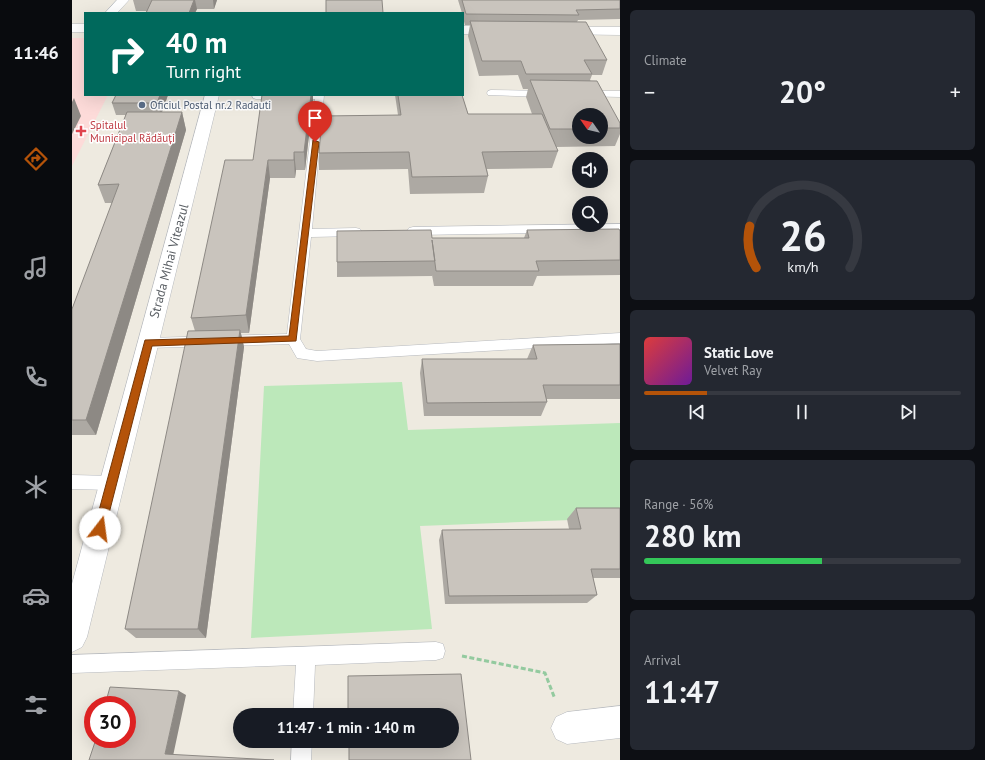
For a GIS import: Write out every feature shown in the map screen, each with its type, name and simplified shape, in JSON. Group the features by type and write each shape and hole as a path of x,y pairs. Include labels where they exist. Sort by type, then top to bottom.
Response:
{"street":[{"path":"112,12 123,0"},
{"path":"72,28 84,28"},
{"path":"464,30 510,30"},
{"path":"549,31 620,31"},
{"name":"Strada Mihai Viteazul","path":"72,637 212,96"},
{"path":"567,728 620,722"}],"lane":[{"path":"490,93 559,94"},
{"path":"574,94 620,94"},
{"path":"256,96 320,96 293,339 302,354 317,356 620,338"},
{"path":"400,231 620,228"},
{"path":"306,232 369,232"},
{"path":"148,343 293,339"},
{"path":"72,482 112,483"},
{"path":"72,664 436,651"},
{"path":"303,708 306,655"},
{"path":"301,760 302,748"}],"path":[{"path":"436,651 545,673 567,728"}],"shaded area":[{"name":"Spitalul Municipal Rădăuți","path":"72,38 84,38 84,96 107,96 72,166"}],"green space":[{"path":"402,382 408,430 620,423 620,518 420,526 432,629 251,638 264,386"}],"building":[{"path":"152,0 194,0 189,12 146,12"},
{"path":"326,0 382,0 383,12 326,12"},
{"path":"462,0 620,0 620,9 576,10 579,15 466,14"},
{"path":"470,21 586,22 607,60 584,60 592,74 526,74 521,61 482,61"},
{"path":"530,80 597,81 620,123 620,128 608,128 608,108 572,108 572,129 550,129"},
{"path":"116,96 160,96 157,103 112,103"},
{"path":"262,96 311,96 304,152 294,152 294,160 268,160 246,315 191,318 225,160 253,160"},
{"path":"398,96 462,96 468,114 542,114 558,151 482,152 488,176 412,177 409,152 319,153 322,116 401,115"},
{"path":"127,112 182,112 86,420 72,420 72,309 119,184 98,185"},
{"path":"608,229 619,229 620,231 620,260 536,261 539,271 436,271 435,261 337,262 337,231 431,230 432,238 529,238 527,230 572,230 572,232 608,232"},
{"path":"240,330 198,629 125,629 188,331"},
{"path":"620,344 620,385 543,385 547,402 427,403 422,359 537,359 533,345"},
{"path":"576,508 620,508 620,569 591,569 597,595 449,596 442,530 581,529"},
{"path":"461,674 471,760 349,760 349,748 459,748 459,708 348,708 348,676"},
{"path":"110,687 179,691 165,754 274,760 89,760 93,748 136,748 136,696 108,696"}],"place":[{"name":"Oficiul Postal nr.2 Radauti","path":"142,105"},
{"name":"Spitalul Municipal Rădăuți","path":"81,131"}],"route":[{"path":"100,529 148,343 293,339 315,142"}]}
